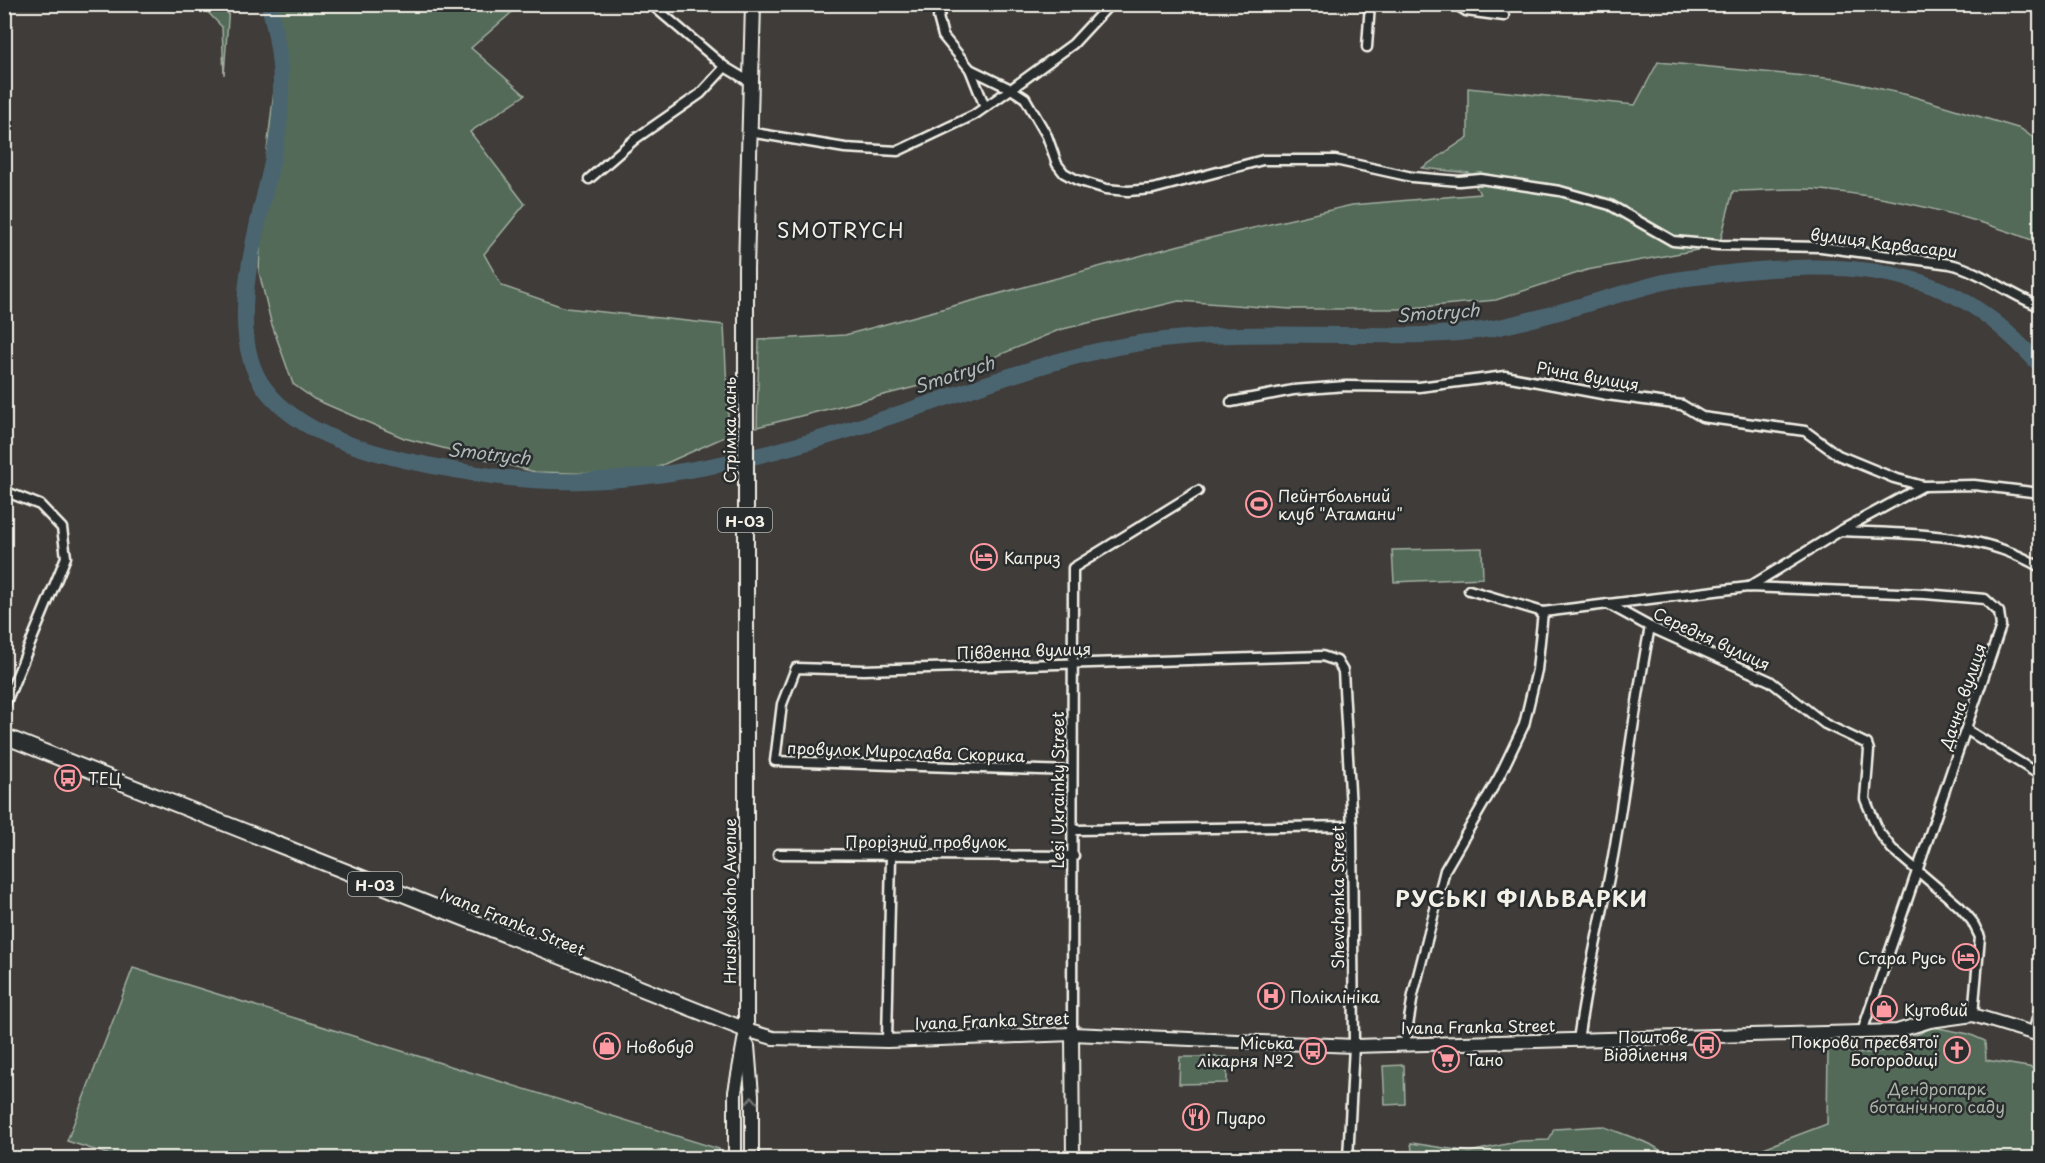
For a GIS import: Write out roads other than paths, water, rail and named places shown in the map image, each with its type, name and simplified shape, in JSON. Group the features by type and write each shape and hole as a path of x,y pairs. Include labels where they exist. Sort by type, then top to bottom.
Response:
{"main road":[{"name":"Н-03","path":"749,132 753,4"},
{"name":"Стрімка лань","path":"744,771 746,269 749,132"},
{"name":"Ivana Franka Street","path":"4,736 746,1030"},
{"name":"Hrushevskoho Avenue","path":"744,771 746,1030"}],"street":[{"path":"651,4 725,67 750,82"},
{"path":"945,4 938,17 943,36 970,69 985,107"},
{"path":"749,132 796,142 888,152 912,145 974,115 1011,89 1073,44 1110,4"},
{"path":"1367,47 1370,4"},
{"path":"1455,4 1466,11 1504,16"},
{"path":"589,179 635,139 700,94 725,67"},
{"name":"вулиця Карвасари","path":"970,69 1025,98 1047,136 1057,164 1064,172 1077,180 1106,189 1128,191 1153,189 1263,160 1335,160 1412,177 1459,181 1481,179 1560,190 1610,205 1674,241 1714,245 1821,248 1965,267 2018,298 2040,306"},
{"path":"2040,135 2040,149"},
{"name":"Річна вулиця","path":"1231,402 1293,390 1346,386 1419,387 1505,376 1607,395 1682,405 1702,417 1805,431 1838,455 1885,475 1923,486 1974,485 2040,493"},
{"name":"Річна вулиця","path":"1748,587 1840,531 1923,486"},
{"path":"4,491 40,505 62,528 66,557 4,707"},
{"name":"Lesi Ukrainky Street","path":"1072,1158 1073,568 1198,491"},
{"path":"1840,531 1955,537 2015,553 2040,567"},
{"name":"Середня вулиця","path":"1469,590 1543,612 1748,587"},
{"name":"Дачна вулиця","path":"1748,587 1924,594 1986,599 1999,612 2001,626 1862,1032"},
{"name":"Середня вулиця","path":"1608,604 1650,627 1770,681 1825,724 1865,743 1869,750 1865,777 1867,809 1885,841 1960,907 1972,921 1980,937 1973,1015"},
{"path":"1405,1044 1413,995 1445,870 1503,768 1524,725 1537,670 1543,612"},
{"path":"1578,1041 1585,990 1616,840 1636,698 1650,627"},
{"name":"Південна вулиця","path":"775,761 782,704 796,668 864,670 1322,656 1337,661 1343,671"},
{"name":"Shevchenka Street","path":"1343,671 1352,826 1354,1046 1348,1158"},
{"path":"1967,730 2040,775"},
{"name":"провулок Мирослава Скорика","path":"775,761 1072,771"},
{"path":"1074,830 1352,826"},
{"name":"Прорізний провулок","path":"778,854 1074,856"},
{"path":"886,1041 891,856"},
{"path":"2037,1033 2040,1008"},
{"name":"Ivana Franka Street","path":"746,1030 773,1038 886,1041 1072,1034 1354,1046 1897,1031 1930,1021 1973,1015 2037,1033"},
{"name":"Hrushevskoho Avenue","path":"735,1158 735,1092 746,1030"},
{"name":"Hrushevskoho Avenue","path":"746,1030 752,1095 752,1158"}],"waterway":[{"name":"Smotrych","path":"269,4 280,65 281,95 279,127 257,225 246,298 246,332 252,364 266,390 279,405 311,427 366,450 426,465 493,476 561,481 625,479 667,474 792,447 1025,371 1111,348 1165,340 1216,336 1416,335 1471,332 1533,319 1678,279 1804,267 1889,274 1942,290 1970,304 1995,322 2040,365"}],"place":[{"name":"Пейнтбольний клуб \"Атамани\"","path":"1259,504"},
{"name":"Каприз","path":"984,557"},
{"name":"ТЕЦ","path":"68,778"},
{"name":"Стара Русь","path":"1966,957"},
{"name":"Поліклініка","path":"1271,996"},
{"name":"Кутовий","path":"1884,1009"},
{"name":"Поштове Відділення","path":"1707,1045"},
{"name":"Новобуд","path":"607,1046"},
{"name":"Покрови пресвятої Богородиці","path":"1957,1050"},
{"name":"Міська лікарня №2","path":"1313,1051"},
{"name":"Тано","path":"1446,1059"},
{"name":"Пуаро","path":"1196,1117"}],"district":[{"name":"SMOTRYCH","path":"841,230"},
{"name":"РУСЬКІ ФІЛЬВАРКИ","path":"1522,897"}],"park label":[{"name":"Дендропарк ботанічного саду","path":"1937,1097"}]}
